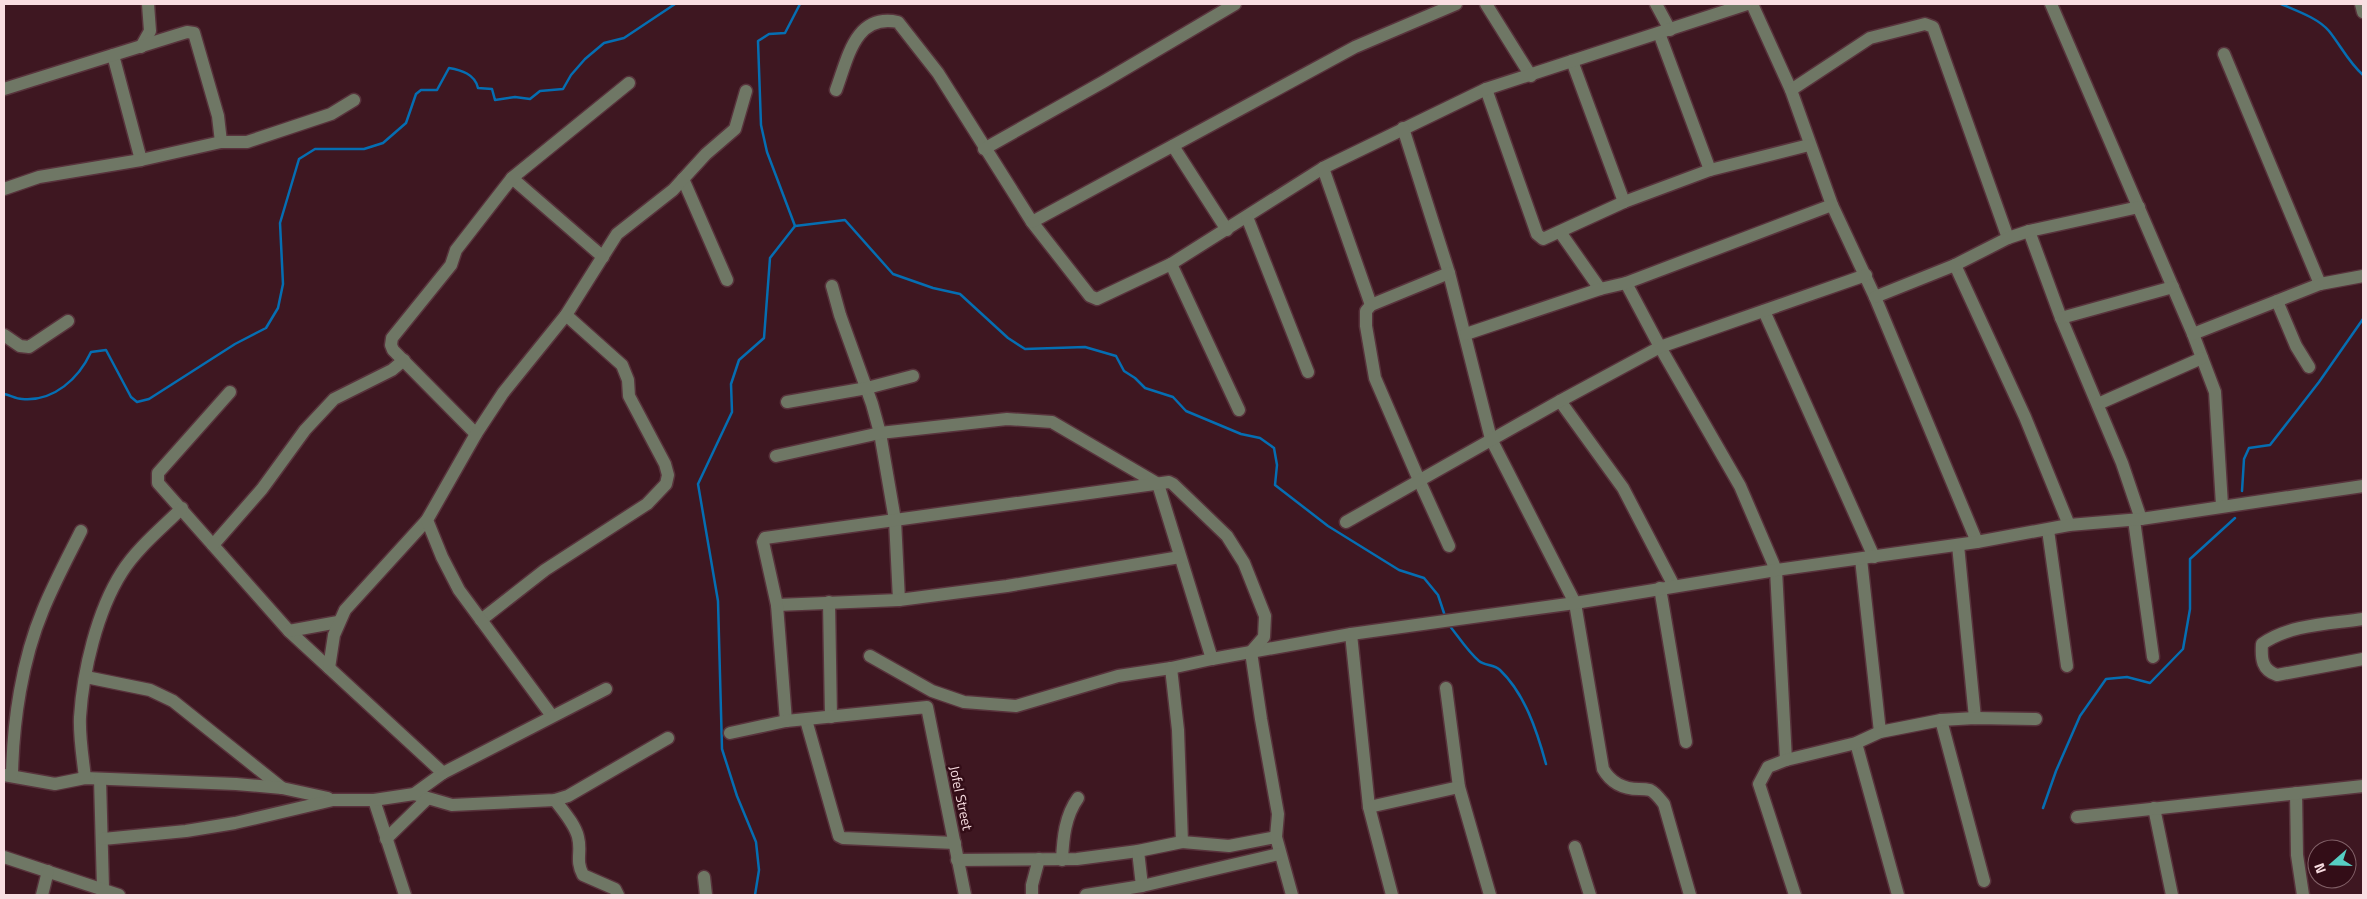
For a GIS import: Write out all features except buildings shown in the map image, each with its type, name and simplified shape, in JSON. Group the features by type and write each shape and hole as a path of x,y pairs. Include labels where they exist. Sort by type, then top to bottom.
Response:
{"street":[{"path":"141,47 150,32 148,4"},
{"path":"984,149 1235,4"},
{"path":"1032,222 1355,47 1456,4"},
{"path":"1486,4 1531,76"},
{"path":"1656,4 1710,170"},
{"path":"836,90 854,42 866,27 874,21 889,20 898,22 938,73 984,149 1032,222 1094,299 1171,264 1323,168 1486,89 1531,76 1748,4"},
{"path":"1752,4 1791,90 1809,145 1832,205 1866,275 1977,542"},
{"path":"2051,4 2173,286 2215,392 2222,506"},
{"path":"2361,4 2363,12"},
{"path":"1791,90 1870,38 1925,24 1933,27 2008,238"},
{"path":"150,32 160,41"},
{"path":"4,89 187,32 194,33 218,116 221,142"},
{"path":"2224,54 2320,284"},
{"path":"113,55 141,160"},
{"path":"1572,61 1624,202"},
{"path":"476,434 393,350 391,345 392,338 451,265 456,250 512,178 629,83"},
{"path":"1486,89 1537,234 1543,238 1624,202 1710,170 1809,145"},
{"path":"329,668 334,636 338,622 345,610 427,520 476,434 503,393 566,315 617,234 672,190 706,154 735,129 746,91"},
{"path":"4,189 39,177 141,160 221,142 247,142 331,114 354,100"},
{"path":"1403,128 1449,273 1466,334 1491,439 1575,603 1603,769 1609,778 1619,786 1648,789 1655,793 1664,804 1690,895"},
{"path":"1173,146 1227,230"},
{"path":"1323,168 1371,305"},
{"path":"512,178 603,257"},
{"path":"683,179 727,280"},
{"path":"1466,334 1600,289 1626,283 1832,205"},
{"path":"1875,297 1955,265 2008,238 2029,231 2139,207"},
{"path":"1247,217 1308,372"},
{"path":"2029,231 2061,318 2122,463 2137,519 2153,657"},
{"path":"1560,232 1600,289"},
{"path":"1171,264 1239,410"},
{"path":"1955,265 2025,417 2069,525"},
{"path":"1449,273 1371,305 1366,312 1366,326 1375,378 1449,546"},
{"path":"1346,522 1491,439 1660,347 1866,275"},
{"path":"2193,334 2320,284 2363,276"},
{"path":"1626,283 1660,347 1740,486 1776,570 1786,760"},
{"path":"832,286 840,315 867,388 880,433 895,520 899,600"},
{"path":"2061,318 2173,286"},
{"path":"2277,301 2296,346 2309,367"},
{"path":"1764,311 1867,558 1880,732"},
{"path":"482,620 545,570 647,504 666,484 668,476 665,464 629,396 628,380 622,365 566,315"},
{"path":"4,334 20,346 29,347 68,321"},
{"path":"2098,404 2202,358"},
{"path":"213,546 262,489 305,430 334,400 392,370 404,360"},
{"path":"787,402 867,388 913,376"},
{"path":"230,392 158,473 158,483 289,631 443,773"},
{"path":"1560,401 1623,488 1674,586"},
{"path":"776,456 880,433 1007,419 1052,422 1158,484 1212,659"},
{"path":"786,722 777,605 763,542 765,538 1158,484 1173,484 1227,536 1244,563 1265,616 1264,637 1251,652 1260,719 1278,814 1276,837 1279,854 1292,895"},
{"path":"870,656 932,691 964,702 1016,706 1036,702 1118,676 1171,668 1350,634 1575,603 1776,570 1958,545 2069,525 2137,519 2363,486"},
{"path":"85,778 80,718 86,677 101,612 122,571 149,540 182,508"},
{"path":"427,520 442,557 459,590 552,716"},
{"path":"2048,530 2067,666"},
{"path":"81,531 42,611 27,662 15,721 8,775 30,781 56,784 85,778 282,788 333,800"},
{"path":"1958,545 1975,718"},
{"path":"777,605 899,600 1007,586 1180,557"},
{"path":"1660,588 1686,742"},
{"path":"730,733 786,722 831,717 829,602"},
{"path":"2363,619 2301,628 2271,638 2262,644 2264,664 2269,672 2278,675 2363,659"},
{"path":"289,631 338,622"},
{"path":"1350,634 1369,807 1392,895"},
{"path":"1171,668 1178,730 1182,842"},
{"path":"86,677 150,690 173,701 282,788"},
{"path":"1446,688 1459,788 1490,895"},
{"path":"103,839 186,831 235,823 333,800 374,800 414,794 443,773 606,689"},
{"name":"Jofel Street","path":"831,717 927,707 965,895"},
{"path":"1795,895 1759,784 1768,767 1786,760 1856,743 1880,732 1941,720 1975,718 2036,719"},
{"path":"806,720 839,836 843,838 955,844"},
{"path":"1941,720 1984,881"},
{"path":"414,794 452,805 555,800 568,796 668,738"},
{"path":"1856,743 1898,895"},
{"path":"100,779 103,888"},
{"path":"2077,817 2363,786"},
{"path":"1369,807 1459,788"},
{"path":"2296,793 2298,855 2303,895"},
{"path":"1062,860 1064,837 1070,809 1078,798"},
{"path":"386,838 427,799"},
{"path":"374,800 405,895"},
{"path":"555,800 578,835 580,846 577,860 583,875 615,889 618,895"},
{"path":"2154,808 2172,895"},
{"path":"957,860 1062,860 1138,851 1182,842 1228,846 1276,837"},
{"path":"1575,848 1590,895"},
{"path":"1138,851 1142,886"},
{"path":"1086,895 1142,886 1279,854"},
{"path":"4,857 120,895"},
{"path":"1032,895 1032,885 1039,859"},
{"path":"42,895 48,871"},
{"path":"704,877 706,895"}],"waterway":[{"path":"4,394 20,399 45,397 72,379 80,371 91,352 106,350 131,397 137,402 149,399 235,344 266,328 278,308 283,284 280,223 299,159 315,149 364,149 383,143 406,123 416,94 421,90 437,90 449,68 471,76 478,88 492,89 495,100 515,97 530,99 540,91 563,89 571,75 585,59 604,43 624,38 675,4"},
{"path":"795,226 767,152 761,125 758,41 769,34 785,33 800,4"},
{"path":"2281,4 2307,15 2324,26 2353,65 2363,75"},
{"path":"755,895 759,870 756,842 737,796 722,749 718,601 698,484 732,412 731,384 739,360 764,338 770,258 795,226 845,220 893,274 933,288 960,294 1008,338 1025,349 1085,347 1116,356 1124,371 1145,388 1173,397 1186,411 1241,434 1260,438 1274,448 1277,465 1275,485 1328,526 1399,570 1424,578 1438,595 1445,616"},
{"path":"2242,491 2244,459 2249,448 2270,445 2319,382 2363,319"},
{"path":"2043,808 2056,771 2080,716 2106,679 2127,677 2150,683 2183,649 2190,609 2190,559 2235,518"},
{"path":"1449,625 1467,649 1481,663 1498,668 1516,690 1534,726 1546,764"}]}
